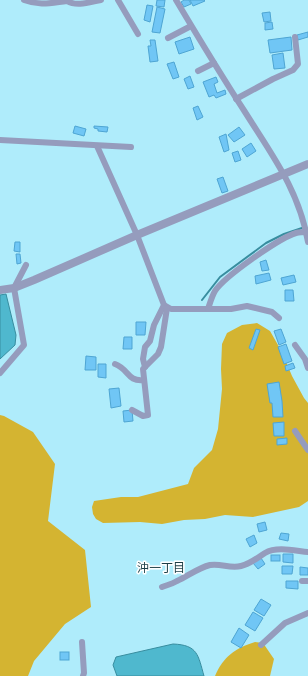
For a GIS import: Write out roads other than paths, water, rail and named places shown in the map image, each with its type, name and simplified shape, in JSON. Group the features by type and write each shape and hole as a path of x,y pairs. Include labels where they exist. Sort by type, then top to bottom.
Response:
{"street":[{"path":"24,0 41,5 67,1 72,4 78,4 101,0"},
{"path":"118,0 138,34"},
{"path":"176,0 236,99 284,174 303,219 308,242"},
{"path":"168,38 191,26"},
{"path":"236,99 293,70 298,64 295,37"},
{"path":"198,71 214,63"},
{"path":"0,140 36,143 61,142 97,146 131,147"},
{"path":"97,146 137,235 162,303 166,307 171,310 230,309 247,306 272,312 279,318"},
{"path":"0,290 14,288 308,164"},
{"path":"208,309 215,291 244,265 281,241 295,234 307,232"},
{"path":"0,373 24,345 14,288 26,265"},
{"path":"145,367 143,359 145,347 150,340 154,325 166,307"},
{"path":"132,410 143,416 148,416 143,369 158,354 161,347 166,307"},
{"path":"295,345 305,359 308,368"},
{"path":"115,364 121,367 133,379 137,381 144,380"},
{"path":"295,431 308,450"},
{"path":"162,587 176,582 203,567 220,564 234,568 243,566 266,552 278,550 308,552"},
{"path":"261,645 285,622 308,613"},
{"path":"82,642 83,676"}],"water":[{"path":"6,294 16,335 15,345 0,359 0,295"},
{"path":"173,644 188,646 196,652 204,676 117,676 113,665 116,657"}],"waterway":[{"path":"202,300 220,277 266,243 284,234 302,228"}],"district":[{"name":"沖一丁目","path":"161,568"}]}
